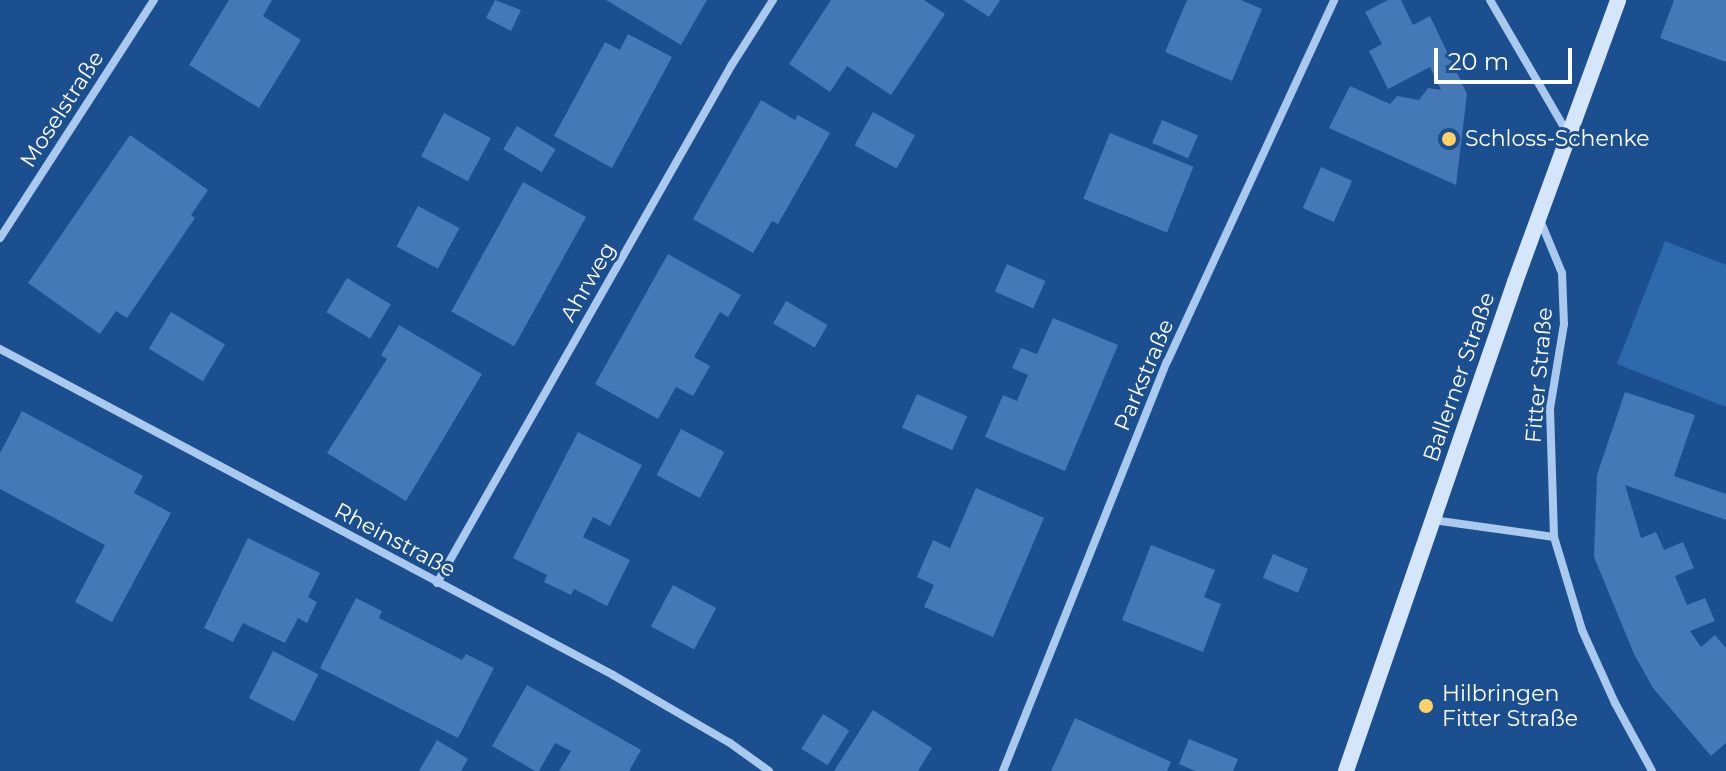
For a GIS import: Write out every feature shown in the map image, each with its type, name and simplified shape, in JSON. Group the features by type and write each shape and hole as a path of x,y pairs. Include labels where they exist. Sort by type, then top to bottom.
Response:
{"main road":[{"name":"Ballerner Straße","path":"1346,771 1515,282 1618,0"}],"street":[{"name":"Moselstraße","path":"0,238 154,0"},
{"name":"Ahrweg","path":"437,583 731,66 773,0"},
{"name":"Parkstraße","path":"1003,771 1167,362 1334,0"},
{"path":"1490,0 1570,137"},
{"name":"Fitter Straße","path":"1540,220 1554,245 1563,285 1564,324 1550,409 1554,537 1582,630 1615,703 1652,771"},
{"name":"Rheinstraße","path":"0,349 613,675 730,743 769,771"},
{"path":"1433,520 1554,537"}],"shaded area":[{"path":"1665,241 1726,265 1726,407 1617,364"}],"building":[{"path":"229,0 272,0 263,16 301,40 259,108 189,65"},
{"path":"495,0 521,10 511,31 486,18"},
{"path":"606,0 707,0 681,45"},
{"path":"831,0 924,0 945,14 891,95 847,66 830,92 789,64"},
{"path":"963,0 1000,0 989,17"},
{"path":"1187,0 1241,0 1262,9 1232,81 1165,52"},
{"path":"1388,0 1401,0 1413,25 1430,16 1467,94 1456,185 1329,128 1350,86 1390,104 1397,96 1419,100 1428,88 1441,90 1430,67 1388,89 1369,51 1382,44 1365,12"},
{"path":"1674,0 1726,0 1726,62 1660,38"},
{"path":"628,34 672,57 612,168 554,136 605,42 620,50"},
{"path":"761,100 795,120 798,115 830,133 778,224 772,221 753,253 693,219"},
{"path":"873,112 915,135 897,169 855,145"},
{"path":"444,113 491,138 468,181 421,156"},
{"path":"1162,120 1198,135 1188,158 1152,143"},
{"path":"517,126 556,149 542,172 503,149"},
{"path":"1110,133 1193,167 1167,233 1083,199"},
{"path":"130,135 208,190 191,215 195,218 127,318 116,311 100,334 28,283"},
{"path":"1321,167 1352,181 1334,222 1303,208"},
{"path":"523,182 586,217 514,346 451,311"},
{"path":"418,206 459,228 438,269 396,247"},
{"path":"668,254 741,295 728,317 720,312 694,357 710,366 693,396 676,387 658,419 595,384"},
{"path":"1007,264 1045,281 1033,308 995,291"},
{"path":"347,278 391,304 370,339 326,312"},
{"path":"786,301 828,325 815,348 773,324"},
{"path":"171,312 225,344 203,381 149,349"},
{"path":"1053,318 1118,345 1065,471 985,437 1003,395 1017,401 1028,375 1012,368 1021,348 1037,354"},
{"path":"399,325 482,374 406,501 327,453 387,359 381,355"},
{"path":"1625,392 1695,415 1674,476 1726,494 1726,520 1625,485 1641,538 1656,532 1664,550 1683,542 1694,568 1675,576 1687,605 1705,598 1715,621 1690,631 1701,647 1715,635 1726,648 1726,743 1711,756 1653,688 1634,654 1594,557 1597,475"},
{"path":"917,394 967,416 952,450 902,428"},
{"path":"22,411 143,476 134,493 171,513 112,622 75,602 105,545 0,489 0,453"},
{"path":"681,429 724,452 700,498 657,475"},
{"path":"578,432 642,465 610,526 593,517 583,537 630,560 607,606 574,589 571,595 544,582 547,575 513,558"},
{"path":"976,488 1044,518 993,637 924,607 934,585 917,577 933,540 950,548"},
{"path":"248,538 320,573 308,597 317,602 307,623 298,618 285,643 243,623 233,642 204,628"},
{"path":"1151,545 1215,570 1204,597 1221,604 1203,652 1122,620"},
{"path":"1273,554 1308,569 1298,593 1263,578"},
{"path":"673,585 716,608 694,650 651,626"},
{"path":"356,598 382,611 379,618 462,660 466,654 494,668 458,738 320,668"},
{"path":"273,651 318,674 294,721 249,698"},
{"path":"527,685 641,750 629,771 559,771 571,751 555,743 539,771 535,771 492,746"},
{"path":"873,710 932,748 918,771 834,771"},
{"path":"823,714 849,730 828,765 801,749"},
{"path":"1075,718 1171,762 1167,771 1051,771"},
{"path":"1189,739 1238,759 1233,771 1195,771 1179,764"},
{"path":"437,740 468,759 461,771 419,771"}],"place":[{"name":"Schloss-Schenke","path":"1449,139"},
{"name":"Hilbringen Fitter Straße","path":"1426,706"}]}
